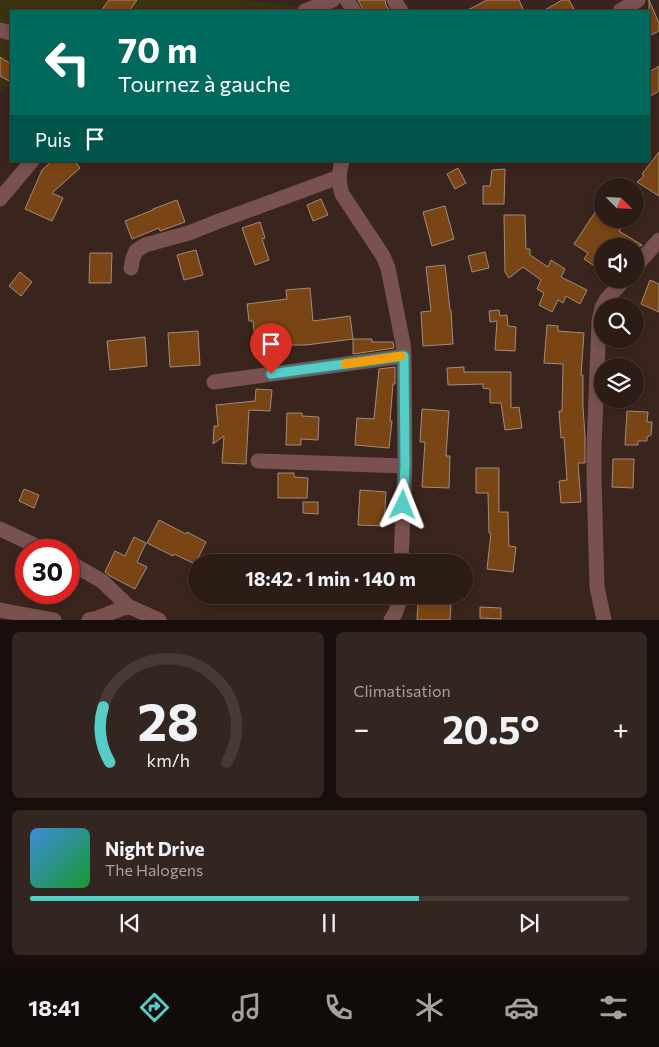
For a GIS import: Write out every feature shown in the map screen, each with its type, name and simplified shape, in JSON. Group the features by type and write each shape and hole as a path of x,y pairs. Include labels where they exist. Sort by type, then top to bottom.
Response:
{"street":[{"path":"308,10 333,0"},
{"path":"622,10 638,0"},
{"path":"0,198 31,162"},
{"path":"342,162 339,184 342,194 383,256 388,268 403,344 405,466 401,554"},
{"path":"131,268 132,258 136,251 144,245 189,233 339,177"},
{"path":"644,257 659,240"},
{"path":"608,298 617,288"},
{"path":"598,348 594,447 597,587 604,620"},
{"path":"214,382 404,356"},
{"path":"258,460 405,466"},
{"path":"0,529 21,539"},
{"path":"80,568 102,581 128,606 159,620"},
{"path":"391,620 396,614 399,604"},
{"path":"89,620 128,606"},
{"path":"0,610 27,617 54,620"}],"sand":[{"path":"0,0 244,0 314,8 308,10 10,10 10,85 0,92"}],"building":[{"path":"109,0 137,0 130,10 102,10"},
{"path":"358,0 385,0 389,10 363,10"},
{"path":"487,0 519,0 524,10 468,10"},
{"path":"562,0 569,0 574,10 545,10"},
{"path":"649,0 659,23 659,31 650,36 650,10"},
{"path":"0,57 10,63 10,81 0,76"},
{"path":"659,66 659,91 650,96 650,71"},
{"path":"659,152 659,196 644,186 644,178 642,178 644,176 642,174"},
{"path":"51,162 76,162 80,168 52,193 63,198 52,221 25,209 42,170"},
{"path":"458,168 466,183 455,189 447,174"},
{"path":"505,169 504,204 483,204 483,186 490,186 492,170"},
{"path":"321,199 328,215 313,221 307,205"},
{"path":"177,200 185,222 160,231 159,228 132,239 125,221"},
{"path":"445,206 454,239 432,246 423,212"},
{"path":"594,214 594,228 621,228 619,231 630,238 594,238 594,266 584,259 588,253 574,244"},
{"path":"504,215 525,215 526,249 530,249 530,255 548,267 551,260 565,269 561,277 587,290 580,304 566,296 563,303 558,300 552,312 539,305 544,293 537,289 541,280 523,267 509,278 505,272"},
{"path":"260,222 265,238 262,239 269,260 255,265 242,228"},
{"path":"196,250 203,275 184,280 177,255"},
{"path":"485,252 489,268 472,272 468,256"},
{"path":"90,253 112,253 111,283 89,283"},
{"path":"445,265 453,344 423,346 421,312 431,311 426,267"},
{"path":"20,272 32,282 21,296 9,286"},
{"path":"650,280 659,284 659,312 644,305 643,298"},
{"path":"310,288 313,321 350,316 353,339 306,345 282,345 283,352 257,355 253,321 249,321 247,304 287,299 286,290"},
{"path":"499,310 500,316 507,315 508,326 516,327 515,351 495,350 497,321 490,322 489,311"},
{"path":"547,325 558,326 558,331 584,333 581,375 583,375 585,463 578,463 581,502 561,503 559,481 567,480 564,437 561,438 559,411 562,411 563,364 544,363"},
{"path":"198,331 200,365 170,367 168,333"},
{"path":"145,337 147,366 110,370 107,341"},
{"path":"353,339 372,339 372,342 393,342 394,348 353,354"},
{"path":"395,367 389,448 355,445 357,418 374,419 379,369"},
{"path":"464,367 464,372 511,372 511,408 519,407 522,428 505,430 501,403 490,403 490,389 483,388 483,384 448,385 447,368"},
{"path":"256,389 272,390 270,411 249,410 246,464 222,463 224,436 213,444 214,426 218,426 216,405 255,401"},
{"path":"422,409 449,411 446,456 450,456 449,488 422,487 425,442 420,442"},
{"path":"627,411 648,412 647,422 652,422 651,435 647,437 647,441 638,441 638,445 625,445"},
{"path":"287,413 302,413 302,416 319,417 318,440 301,439 301,445 286,445"},
{"path":"613,459 634,459 633,488 612,487"},
{"path":"476,468 499,468 499,512 508,512 509,546 516,547 513,572 487,569 491,533 489,533 488,493 476,493"},
{"path":"278,473 294,473 294,477 308,478 307,498 278,498"},
{"path":"24,489 39,495 34,508 19,501"},
{"path":"360,490 386,492 384,526 358,525"},
{"path":"303,502 318,502 318,514 303,513"},
{"path":"159,520 206,542 200,554 188,554 188,561 174,554 173,556 147,543"},
{"path":"134,537 146,543 137,562 147,567 135,589 105,572 115,551 125,556"},
{"path":"418,604 451,604 450,620 417,620"},
{"path":"480,607 501,608 501,619 480,618"}],"slow traffic":[{"path":"345,364 401,356"}],"route":[{"path":"271,374 404,356 405,466 403,505"}]}
